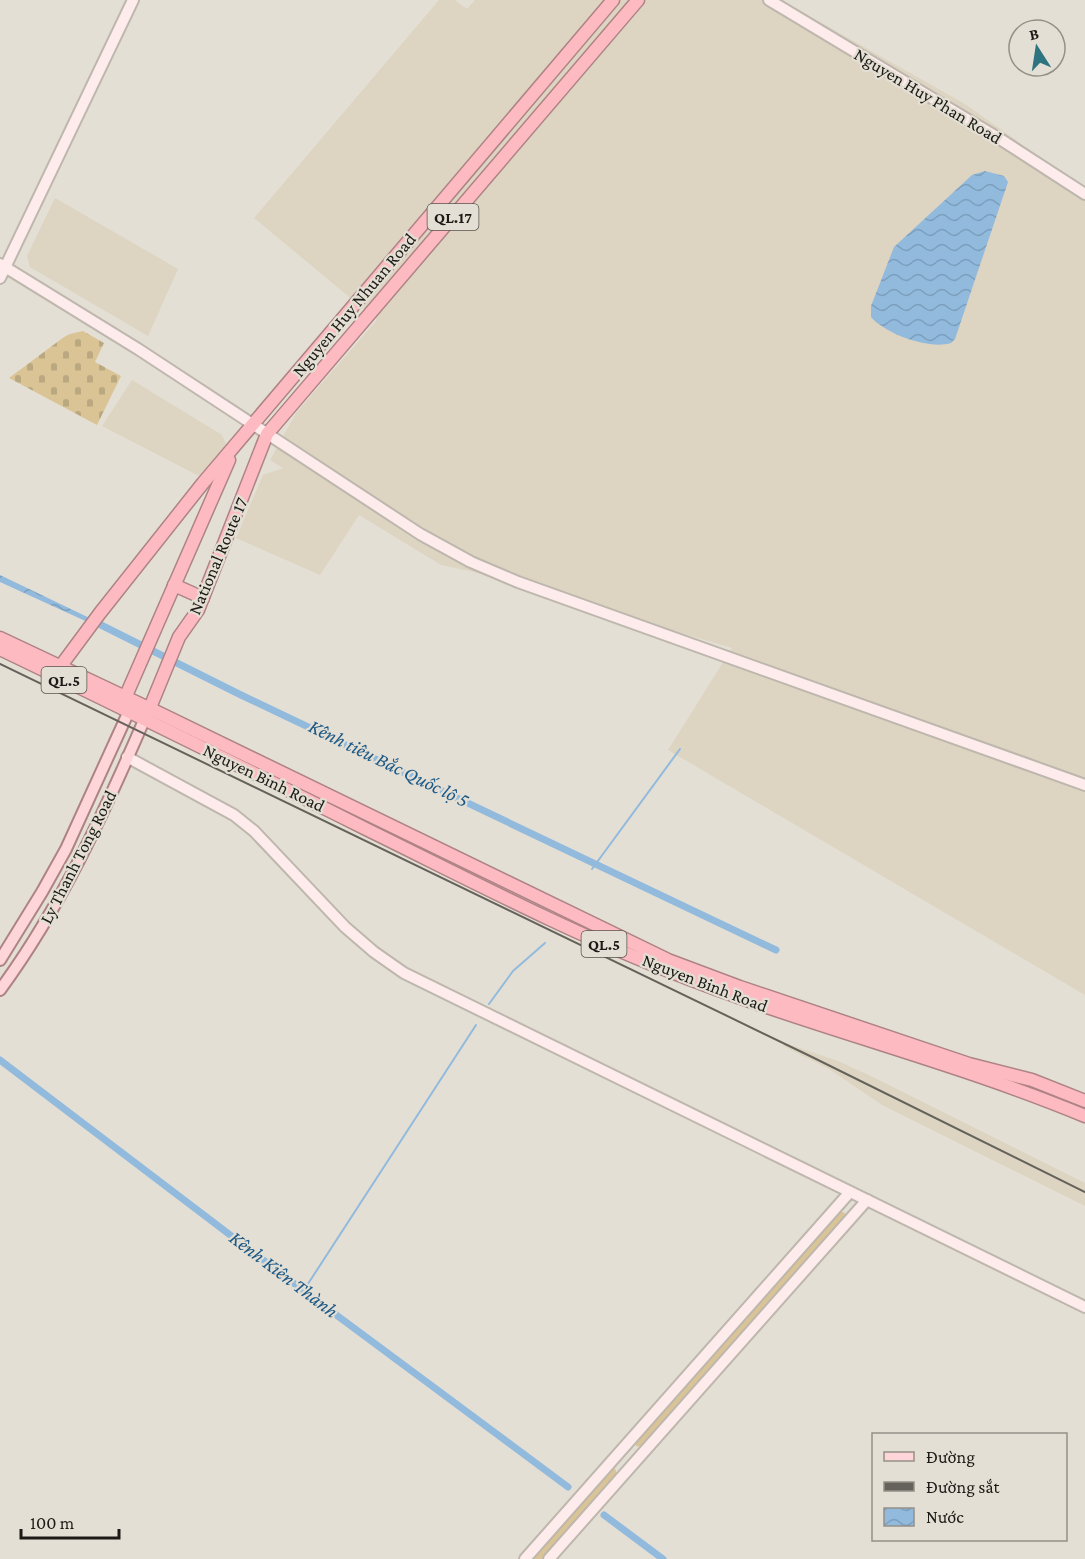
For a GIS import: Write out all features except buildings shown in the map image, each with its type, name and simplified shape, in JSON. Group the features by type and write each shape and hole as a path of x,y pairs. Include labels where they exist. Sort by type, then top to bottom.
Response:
{"highway":[{"name":"Nguyen Huy Nhuan Road","path":"236,445 613,0"},
{"name":"Nguyen Huy Nhuan Road","path":"267,434 638,0"},
{"path":"440,203 454,215"},
{"name":"National Route 17","path":"148,714 179,637 198,610 267,434"},
{"name":"National Route 17","path":"125,698 236,445"},
{"name":"QL.17","path":"60,667 99,613 236,445"},
{"path":"174,585 203,598"},
{"name":"QL.5","path":"0,638 125,698 148,714"},
{"name":"QL.5","path":"0,649 129,711 148,714"},
{"path":"125,698 129,711"},
{"name":"Nguyen Binh Road","path":"148,714 668,960 729,983 969,1064 1032,1080 1085,1101"},
{"name":"Nguyen Binh Road","path":"148,714 553,921 663,969 737,997 1027,1093 1085,1116"},
{"path":"553,921 561,908"}],"main road":[{"name":"Ly Thanh Tong Road","path":"0,960 42,892 73,835 129,711"},
{"name":"Ly Thanh Tong Road","path":"0,990 45,922 88,843 148,714"},
{"path":"73,835 88,843"}],"street":[{"path":"0,278 3,266 133,0"},
{"name":"Nguyen Huy Phan Road","path":"769,0 1000,139 1085,194"},
{"path":"3,266 138,349 420,534 471,562 518,582 1085,785"},
{"path":"128,757 234,815 254,831 345,927 374,952 404,973 1085,1307"},
{"path":"525,1559 850,1192"},
{"path":"549,1559 867,1200"},
{"path":"620,1452 633,1464"}],"shaded area":[{"path":"439,0 455,0 467,9 475,0 781,0 965,104 1085,189 1085,995 668,750 732,648 474,572 441,565 359,515 320,575 236,538 263,475 283,468 270,460 296,413 377,320 254,218"},
{"path":"55,198 178,269 148,336 30,267 27,256"},
{"path":"132,380 222,435 226,445 201,477 102,426"},
{"path":"785,1043 838,1061 875,1078 1085,1183 1085,1206 882,1105 829,1069 783,1046"}],"green space":[{"path":"83,331 104,343 95,362 121,376 97,425 9,378 64,337"},
{"path":"840,1211 845,1213 844,1218 642,1447 636,1446 636,1441"},
{"path":"615,1468 617,1475 542,1559 531,1559 610,1470"}],"water":[{"path":"985,171 1004,176 1008,182 955,339 951,343 942,345 920,342 897,335 871,317 871,306 894,247 972,175"},
{"path":"0,575 100,623 92,624 0,582"}],"waterway":[{"name":"Kênh tiêu Bắc Quốc lộ 5","path":"93,621 241,695 776,950"},
{"path":"592,869 680,749"},
{"path":"489,1004 513,971 545,943"},
{"path":"304,1290 476,1025"},
{"name":"Kênh Kiên Thành","path":"0,1060 304,1291 568,1487"},
{"name":"Kênh Kiên Thành","path":"604,1515 663,1559"}],"railway":[{"path":"0,664 812,1057 1085,1192"}]}
